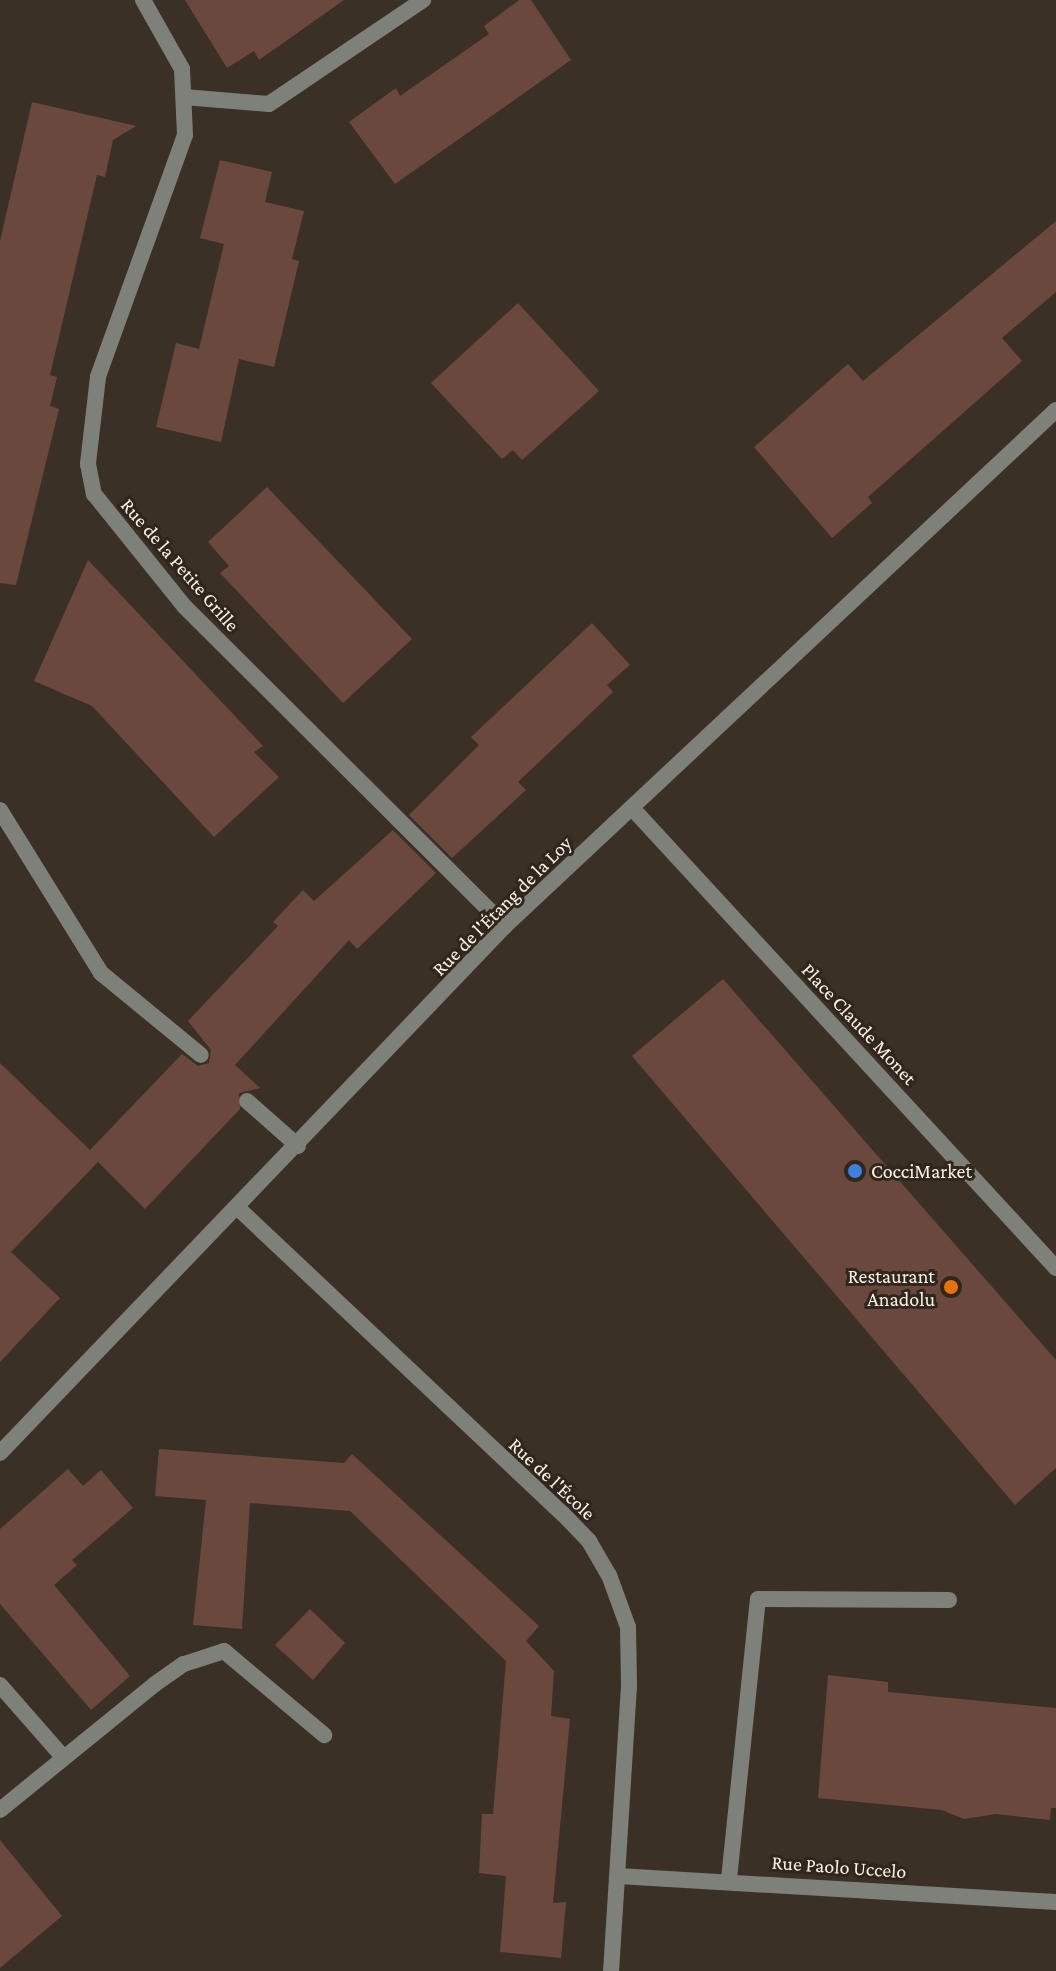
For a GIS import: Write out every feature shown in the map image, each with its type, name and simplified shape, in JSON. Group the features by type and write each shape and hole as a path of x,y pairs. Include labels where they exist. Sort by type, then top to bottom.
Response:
{"street":[{"name":"Rue de la Petite Grille","path":"143,0 182,69 185,135 98,377 88,464 94,494 185,607 505,926"},
{"path":"184,97 269,104 423,0"},
{"name":"Rue de l'Étang de la Loy","path":"0,1453 239,1209 505,926 1056,410"},
{"name":"Place Claude Monet","path":"632,808 1056,1268"},
{"path":"0,810 101,973 201,1055"},
{"path":"247,1101 298,1146"},
{"name":"Rue de l'École","path":"239,1209 563,1514 589,1541 609,1575 628,1627 611,1971"},
{"path":"729,1879 758,1599 949,1600"},
{"path":"0,1810 184,1664 224,1651 324,1735"},
{"path":"0,1685 63,1757"},
{"name":"Rue Paolo Uccelo","path":"618,1876 729,1879 1056,1902"}],"building":[{"path":"185,0 344,0 259,60 254,51 227,68"},
{"path":"519,0 531,0 571,60 395,184 349,122 396,88 400,96 489,34 484,26"},
{"path":"32,102 136,126 113,140 105,177 97,175 50,375 57,377 50,406 59,409 16,585 0,583 0,241"},
{"path":"220,160 272,172 265,202 304,211 292,259 299,261 274,367 239,359 221,442 156,427 176,343 199,349 224,244 200,238"},
{"path":"1056,221 1056,292 1002,338 1022,361 868,497 872,503 832,538 754,447 848,364 863,381"},
{"path":"518,303 599,391 522,460 513,450 502,459 431,383"},
{"path":"267,487 412,639 343,703 220,573 229,566 208,542"},
{"path":"88,560 263,746 254,752 279,777 214,837 92,706 34,681"},
{"path":"592,623 630,665 607,685 613,692 518,782 526,790 452,858 409,815 479,745 471,737"},
{"path":"393,830 436,873 357,949 349,940 235,1065 260,1088 239,1093 240,1109 145,1209 98,1162 11,1252 60,1298 0,1362 0,1063 90,1150 182,1054 198,1066 209,1063 211,1050 188,1021 278,926 273,922 303,890 314,901"},
{"path":"723,979 1056,1360 1056,1468 1015,1505 632,1056"},
{"path":"159,1449 344,1463 352,1454 539,1626 526,1641 554,1671 551,1716 570,1719 553,1903 566,1902 561,1958 500,1952 506,1876 479,1873 482,1814 493,1814 506,1661 350,1511 250,1503 242,1629 193,1625 206,1500 155,1496"},
{"path":"68,1469 83,1486 101,1470 133,1508 72,1560 77,1565 54,1585 130,1676 91,1710 0,1604 0,1529"},
{"path":"310,1609 345,1643 313,1680 275,1645"},
{"path":"828,1675 888,1682 888,1692 1056,1708 1056,1808 1051,1808 1050,1820 996,1814 964,1819 942,1810 818,1798"},
{"path":"0,1840 62,1916 0,1968"}],"place":[{"name":"CocciMarket","path":"855,1171"},
{"name":"Restaurant Anadolu","path":"951,1287"}]}
